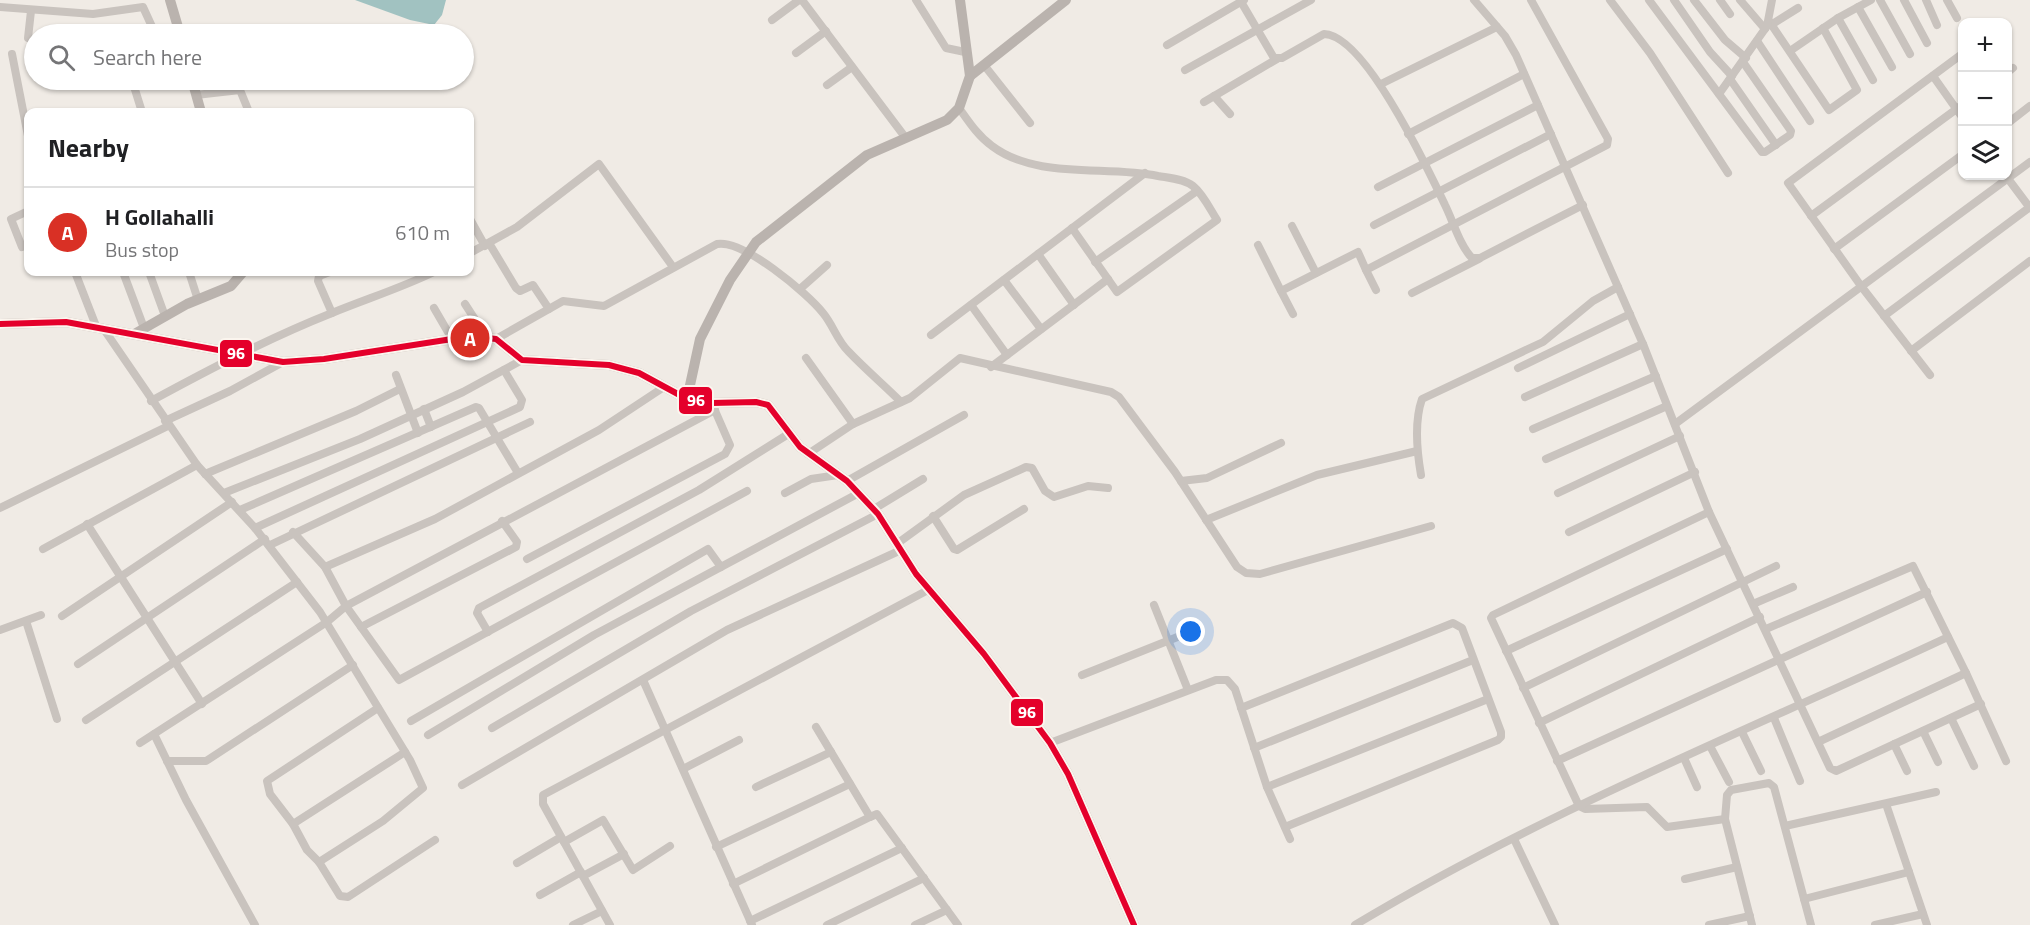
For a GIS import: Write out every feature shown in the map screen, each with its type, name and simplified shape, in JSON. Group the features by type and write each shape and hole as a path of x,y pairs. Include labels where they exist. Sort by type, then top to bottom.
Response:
{"street":[{"path":"170,0 177,24"},
{"path":"772,20 800,0 905,137"},
{"path":"916,0 946,48 965,52"},
{"path":"687,399 700,339 747,252 766,231 867,154 947,120 959,108 970,76 965,52 960,0"},
{"path":"970,76 1066,0"},
{"path":"1185,70 1311,0"},
{"path":"1474,0 1497,27 1516,55 1643,344 1709,512 1830,768 1834,771 1981,704"},
{"path":"1366,270 1605,147 1608,139 1531,0"},
{"path":"1610,0 1650,53 1728,173"},
{"path":"1649,0 1762,152 1776,145 1790,135 1791,131 1744,60 1694,0"},
{"path":"1674,0 1710,52 1731,77 1776,145"},
{"path":"1720,0 1730,14"},
{"path":"1719,94 1768,25 1772,0"},
{"path":"1790,51 1838,18 1871,0"},
{"path":"1880,0 1910,54"},
{"path":"1904,0 1927,43"},
{"path":"1926,0 1937,25"},
{"path":"1947,0 1957,18"},
{"path":"1167,45 1242,1 1277,59"},
{"path":"1743,2 1768,25 1790,51 1828,109 1856,92 1824,28"},
{"path":"0,7 93,14 143,7 151,24"},
{"path":"1858,7 1892,67"},
{"path":"1768,25 1798,8"},
{"path":"30,24 31,11"},
{"path":"1838,18 1873,80"},
{"path":"1381,84 1497,27"},
{"path":"796,53 826,31"},
{"path":"1204,102 1320,36 1333,35 1360,58 1381,84 1438,190 1469,256 1480,258"},
{"path":"1757,41 1810,121"},
{"path":"12,54 24,115"},
{"path":"1930,375 1861,286 1789,182 1958,57"},
{"path":"984,65 1030,123"},
{"path":"827,85 852,67"},
{"path":"1408,134 1524,74"},
{"path":"1933,76 1958,105"},
{"path":"135,90 141,108"},
{"path":"195,90 200,108"},
{"path":"196,95 240,90 247,108"},
{"path":"1214,96 1230,114"},
{"path":"1378,187 1538,105"},
{"path":"2012,119 2030,106"},
{"path":"959,108 985,140 1017,159 1082,171 1145,173 1182,181 1197,191 1217,220 1117,292 1072,228"},
{"path":"1811,216 1958,108"},
{"path":"1374,225 1438,190 1551,134"},
{"path":"1834,249 1958,158"},
{"path":"2012,174 2030,162"},
{"path":"474,251 528,219 599,164 673,267"},
{"path":"931,335 1145,173"},
{"path":"1675,424 2003,180"},
{"path":"1884,316 2030,207 2009,180"},
{"path":"1095,262 1197,191"},
{"path":"1412,293 1583,206"},
{"path":"22,247 11,219 24,213"},
{"path":"474,225 516,288 520,291 533,285 549,309"},
{"path":"1292,226 1316,273"},
{"path":"0,324 49,321 140,331 237,354 283,362 324,359 452,339 491,339 566,301 601,307 721,243 747,252 800,289 825,315 846,350 901,402"},
{"path":"1258,245 1293,314"},
{"path":"1281,291 1358,252 1376,290"},
{"path":"1038,254 1074,305"},
{"path":"1911,351 2030,261"},
{"path":"800,289 827,265"},
{"path":"77,276 99,327 166,424 197,465 267,542 327,622 405,752 423,788 383,821 320,862"},
{"path":"124,276 140,331"},
{"path":"150,276 165,316"},
{"path":"190,276 198,300"},
{"path":"140,331 165,316 231,286 240,276"},
{"path":"319,276 318,281 332,313"},
{"path":"151,401 237,354 426,276"},
{"path":"991,367 1108,279"},
{"path":"1004,280 1041,329"},
{"path":"1421,475 1418,451 1419,408 1422,399 1543,342 1593,301 1618,286"},
{"path":"465,304 491,339 522,360 609,365 639,373 687,399 713,407 762,403 773,409 808,454 843,478 876,511 928,590 984,654 1050,742 1068,774 1134,925"},
{"path":"971,305 1007,355"},
{"path":"434,308 452,339"},
{"path":"1518,368 1630,314"},
{"path":"1525,397 1643,344"},
{"path":"806,357 853,424"},
{"path":"808,454 853,424 901,402 943,374 958,359 1111,392 1125,403 1181,481 1237,567 1253,574 1431,526"},
{"path":"224,494 352,442 522,360"},
{"path":"0,508 283,362"},
{"path":"255,528 522,406 522,400 504,370"},
{"path":"396,375 418,433"},
{"path":"1533,429 1656,376"},
{"path":"324,567 435,519 599,430 663,387"},
{"path":"205,474 357,411 400,389"},
{"path":"1546,459 1667,406"},
{"path":"240,510 476,407 488,421 518,473"},
{"path":"140,744 327,622 346,606 713,407"},
{"path":"527,559 725,454 730,445 713,407"},
{"path":"424,409 431,427"},
{"path":"785,493 811,479 843,478 964,415"},
{"path":"78,664 267,542 530,422"},
{"path":"488,632 477,613 480,608 699,490 790,433"},
{"path":"1558,493 1680,436"},
{"path":"1181,481 1207,478 1281,444"},
{"path":"1206,520 1317,475 1418,451"},
{"path":"43,549 197,465"},
{"path":"462,785 727,630 900,546 933,516 964,495 1026,467 1032,468 1045,491 1054,498 1088,486 1108,488"},
{"path":"1569,532 1695,472"},
{"path":"492,728 681,617 876,511 923,478"},
{"path":"293,532 324,567 346,606 399,680 747,491"},
{"path":"428,735 594,634 859,493"},
{"path":"62,616 232,502"},
{"path":"933,516 954,549 957,550 1024,509"},
{"path":"1709,512 1493,615 1491,621 1580,806 1585,809 1647,807 1667,827 1725,819"},
{"path":"361,627 516,547 518,542 502,521"},
{"path":"87,524 202,704"},
{"path":"411,721 708,549 721,567"},
{"path":"1506,651 1727,549"},
{"path":"1523,688 1776,566"},
{"path":"1766,629 1908,566 1916,569 2006,761"},
{"path":"86,720 297,582"},
{"path":"1753,604 1793,587"},
{"path":"610,925 543,804 543,795 928,590"},
{"path":"1557,761 1927,592"},
{"path":"1154,605 1188,690"},
{"path":"0,630 41,615"},
{"path":"1539,723 1760,617"},
{"path":"26,621 57,719"},
{"path":"1241,708 1449,623 1456,623 1462,628 1501,732 1498,740 1285,827"},
{"path":"1082,675 1200,628"},
{"path":"1355,925 1580,806 1948,637"},
{"path":"1254,748 1473,660"},
{"path":"167,760 206,761 353,665"},
{"path":"1818,742 1966,673"},
{"path":"1050,742 1216,680 1227,680 1232,684 1267,787 1290,839"},
{"path":"643,681 751,923 902,848"},
{"path":"1267,787 1488,699"},
{"path":"378,708 267,781 270,795 294,824 307,850 320,862 340,896 348,897 435,840"},
{"path":"1774,718 1800,781"},
{"path":"1951,718 1974,766"},
{"path":"816,727 870,817"},
{"path":"1923,731 1938,762"},
{"path":"1742,732 1761,771"},
{"path":"154,734 255,925"},
{"path":"683,769 739,740"},
{"path":"1894,744 1907,771"},
{"path":"1710,746 1729,782"},
{"path":"294,824 405,752"},
{"path":"756,787 831,752"},
{"path":"1684,758 1697,786"},
{"path":"1752,925 1725,819 1726,795 1731,790 1769,783 1774,787 1812,925"},
{"path":"716,847 850,784"},
{"path":"1785,826 1936,792"},
{"path":"1886,804 1927,925"},
{"path":"733,884 877,814 958,925"},
{"path":"517,863 603,820 633,870 670,846"},
{"path":"1514,839 1555,925"},
{"path":"540,895 624,854"},
{"path":"1685,879 1737,867"},
{"path":"1804,899 1909,872"},
{"path":"827,925 924,878"},
{"path":"915,925 947,909"},
{"path":"573,925 602,911"},
{"path":"1875,925 1923,914"},
{"path":"1709,925 1750,916"}],"water":[{"path":"355,0 446,0 442,15 435,24 410,20"}],"transit line":[{"name":"96","path":"0,324 66,322 283,362 324,359 452,339 487,338 496,339 522,360 609,365 639,373 687,399 712,403 756,402 768,405 800,447 847,481 878,514 916,574 984,654 1050,743 1068,774 1134,925"}],"place":[{"name":"H Gollahalli","path":"470,338"}]}
